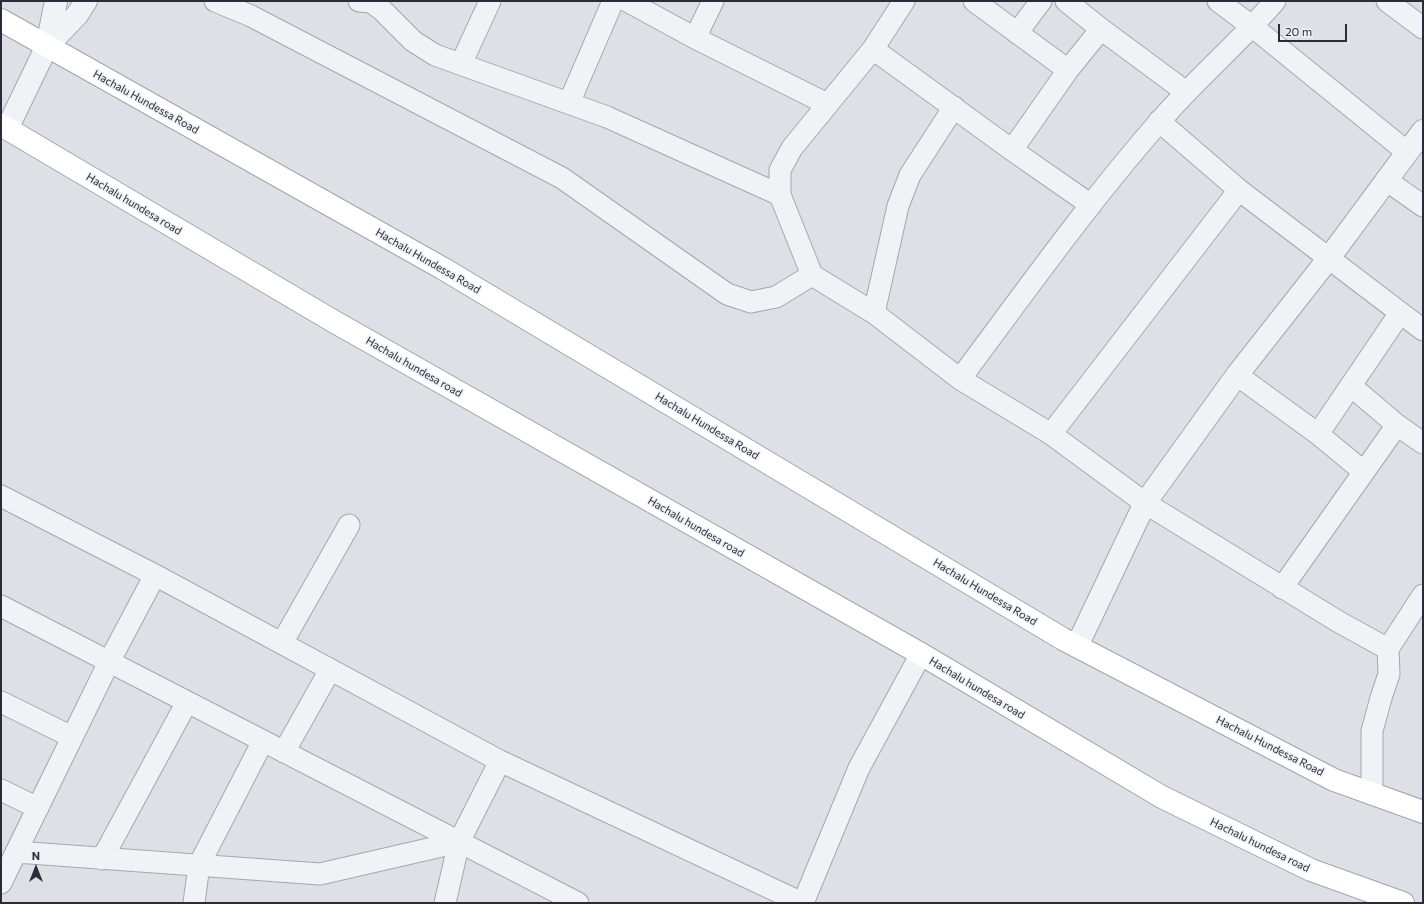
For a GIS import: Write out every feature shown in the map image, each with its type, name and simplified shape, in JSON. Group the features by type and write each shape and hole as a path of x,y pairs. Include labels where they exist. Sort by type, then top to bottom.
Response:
{"main road":[{"name":"Hachalu Hundessa Road","path":"1,20 442,268 1077,646 1334,780 1423,812"},
{"name":"Hachalu hundesa road","path":"3,132 921,654 1162,797 1311,870 1403,903"}],"street":[{"path":"3,132 47,46 56,1"},
{"path":"47,46 77,15 86,1"},
{"path":"215,1 254,8 562,178 727,294 751,302 776,297 812,275"},
{"path":"367,1 382,10 413,41 435,55 607,117 780,196"},
{"path":"461,64 490,1"},
{"path":"569,103 614,1"},
{"path":"627,1 694,38 827,104"},
{"path":"694,38 713,1"},
{"path":"904,1 873,49 792,148 780,170 780,196 812,275 874,313 960,379 1052,434 1145,503 1282,588 1388,649"},
{"path":"974,1 1068,70"},
{"path":"1017,33 1040,1"},
{"path":"1066,1 1186,92"},
{"path":"1218,1 1407,152"},
{"path":"960,379 1091,205 1159,122 1186,92 1252,27 1275,1"},
{"path":"1387,1 1423,28"},
{"path":"1012,150 1068,70 1101,29"},
{"path":"873,49 1012,150 1091,205"},
{"path":"874,313 898,206 905,187 910,175 954,107"},
{"path":"1159,122 1239,190 1423,330"},
{"path":"1077,646 1145,503 1237,375 1329,258 1423,131"},
{"path":"1386,180 1423,206"},
{"path":"1052,434 1239,190"},
{"path":"1318,434 1400,313"},
{"path":"1237,375 1318,434 1364,472"},
{"path":"1351,386 1397,425 1423,443"},
{"path":"1282,588 1397,425"},
{"path":"1,496 155,575 500,761 803,903 859,768 921,654"},
{"path":"282,643 349,525"},
{"path":"2,877 38,808 109,662 155,575"},
{"path":"1372,794 1372,732 1381,698 1390,674 1388,649 1423,595"},
{"path":"1,606 578,903"},
{"path":"284,752 330,670"},
{"path":"1,702 72,737"},
{"path":"102,858 187,702"},
{"path":"194,903 199,865 263,741"},
{"path":"445,903 459,842 500,761"},
{"path":"1,790 38,808"},
{"path":"16,852 320,874 459,842"}]}
